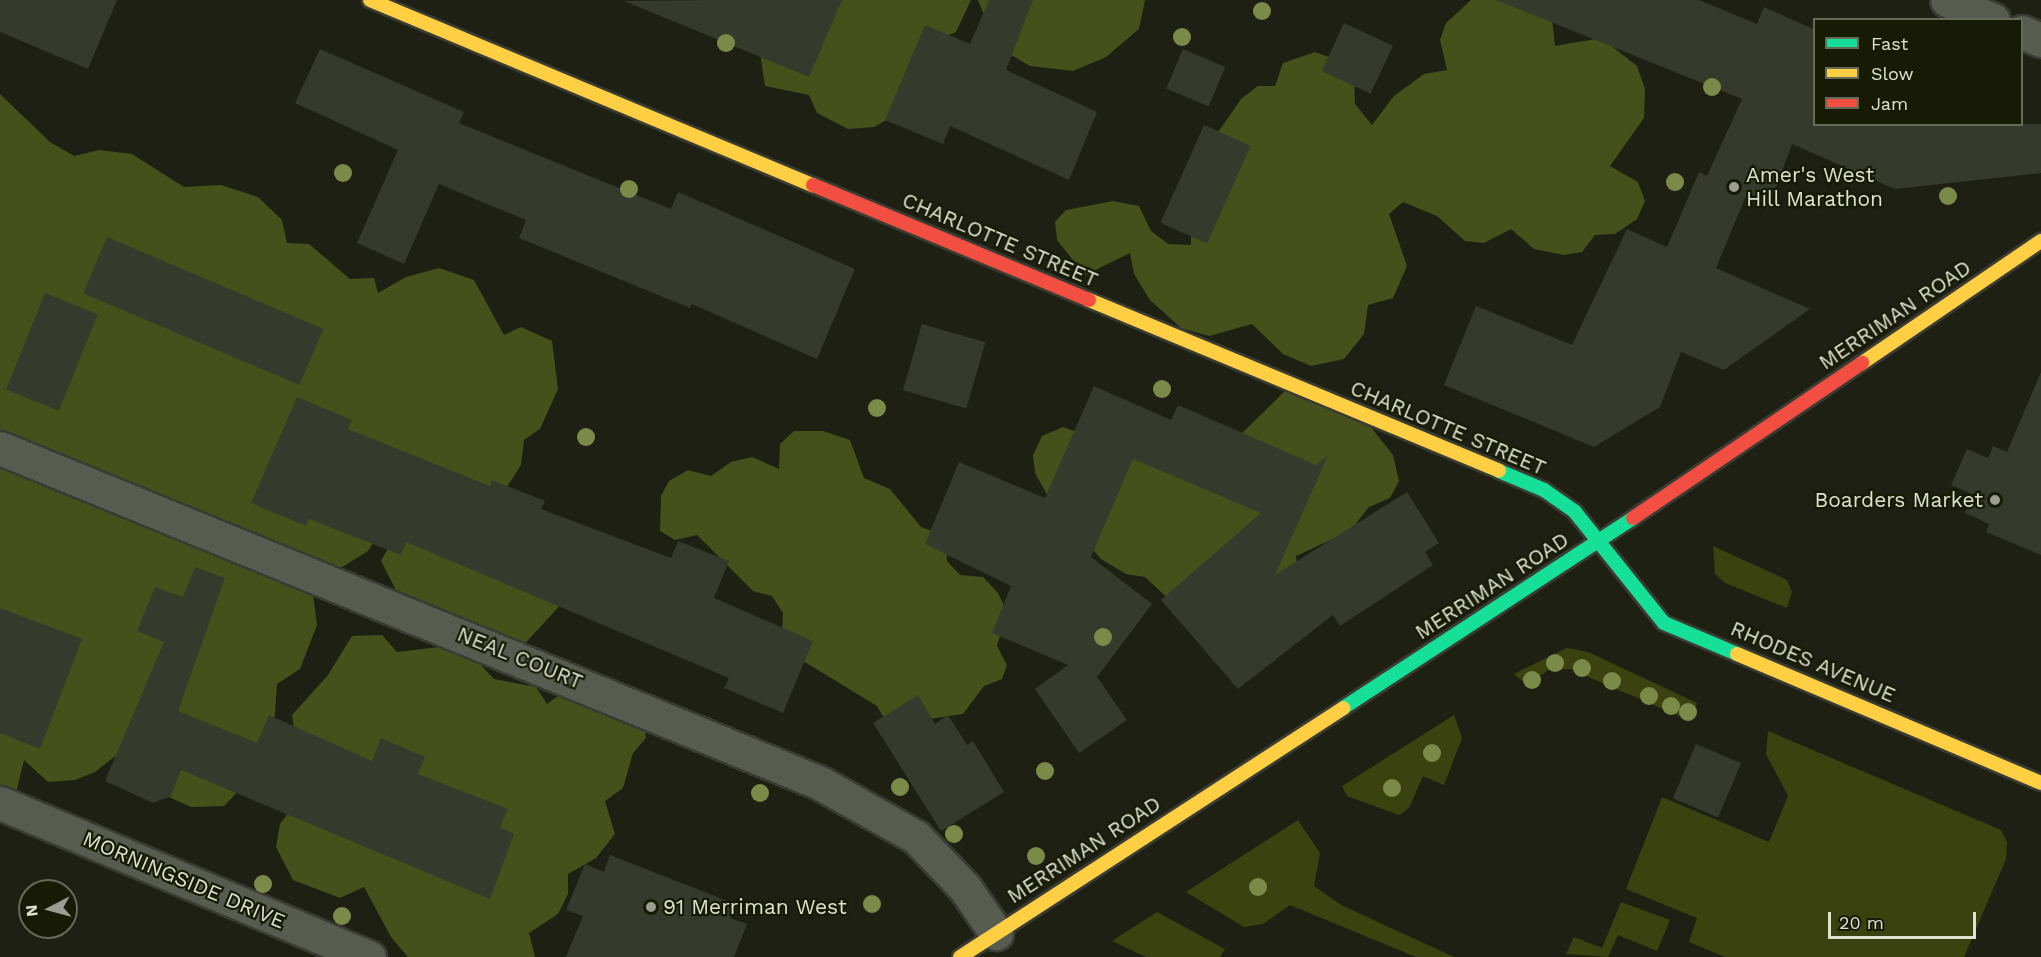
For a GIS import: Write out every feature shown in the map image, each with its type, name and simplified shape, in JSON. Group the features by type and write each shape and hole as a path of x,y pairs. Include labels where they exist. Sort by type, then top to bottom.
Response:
{"street":[{"name":"CHARLOTTE STREET","path":"370,0 1544,490 1575,512 1599,541"},
{"path":"1947,0 1988,18"},
{"path":"2023,32 2041,40"},
{"name":"MERRIMAN ROAD","path":"960,957 1599,541 2041,242"},
{"name":"NEAL COURT","path":"0,448 820,783 916,837 965,888 996,933"},
{"name":"RHODES AVENUE","path":"1599,541 1664,623 2041,783"},
{"name":"MORNINGSIDE DRIVE","path":"0,802 369,957"}],"green space":[{"path":"752,0 971,0 956,32 937,40 910,107 874,127 848,129 817,113 809,95 765,86"},
{"path":"978,0 1145,0 1139,29 1106,57 1073,71 1030,66 997,47"},
{"path":"1471,0 1550,0 1555,46 1601,38 1637,66 1645,89 1644,118 1610,166 1638,182 1645,201 1637,219 1615,234 1595,235 1582,252 1564,255 1534,249 1511,229 1484,243 1465,241 1437,216 1403,202 1389,214 1407,266 1393,298 1368,305 1364,334 1344,359 1311,366 1283,354 1252,324 1209,336 1181,328 1150,300 1134,274 1130,253 1085,275 1057,240 1055,222 1066,210 1113,201 1139,206 1151,231 1168,244 1191,245 1191,218 1212,141 1241,99 1258,86 1275,86 1283,63 1315,52 1340,61 1354,79 1355,104 1372,125 1394,96 1424,74 1447,70 1440,40 1446,23"},
{"path":"0,94 50,142 74,156 99,150 132,154 184,187 221,185 258,197 282,220 287,243 309,244 350,279 374,278 378,293 406,277 439,268 474,280 504,335 521,327 552,341 558,389 540,429 524,440 521,465 495,506 579,585 506,664 399,596 381,561 395,536 387,522 368,551 312,586 317,625 300,669 277,684 274,727 252,777 224,806 191,807 158,792 136,740 95,772 75,780 48,782 24,760 16,793 0,798"},
{"path":"1286,390 1370,426 1393,455 1399,481 1390,498 1369,507 1350,531 1296,556 1299,582 1173,603 1145,577 1126,574 1101,559 1049,498 1035,473 1033,455 1042,436 1063,427 1125,449 1226,468 1242,433"},
{"path":"794,431 823,431 850,440 864,478 890,489 921,527 938,533 946,542 947,561 960,575 983,577 998,593 1007,612 997,646 1007,665 1002,679 984,686 963,714 888,725 877,706 790,653 782,634 783,613 772,596 753,591 697,535 675,540 660,531 661,496 669,481 688,470 711,476 731,462 752,457 779,469 780,444"},
{"path":"1713,546 1787,580 1792,592 1787,608 1725,583 1715,574"},
{"path":"382,635 397,652 448,646 477,661 494,679 536,687 547,704 570,687 643,720 646,738 633,753 623,788 605,801 615,834 596,858 568,874 568,894 558,914 529,933 535,957 408,957 391,937 364,887 340,898 293,880 276,847 280,824 303,793 292,715 328,675 352,636"},
{"path":"1567,648 1588,652 1697,703 1691,721 1570,669 1548,670 1528,686 1514,674"},
{"path":"1454,715 1462,738 1444,785 1423,776 1409,808 1399,815 1347,796 1342,786"},
{"path":"1768,731 2001,830 2007,842 2006,859 1964,957 1725,957 1689,942 1697,918 1626,889 1662,797 1769,842 1788,796 1766,754"},
{"path":"1298,820 1320,853 1314,886 1341,905 1454,957 1416,957 1290,905 1263,924 1244,927 1186,892"},
{"path":"1621,902 1670,920 1657,951 1618,935 1608,957 1566,954 1574,937 1602,948"},
{"path":"1157,912 1225,949 1220,957 1146,957 1112,941"}],"building":[{"path":"0,0 117,0 88,69 0,32"},
{"path":"842,0 809,77 624,1"},
{"path":"989,0 1033,0 1006,70 1097,112 1069,180 950,126 943,144 885,120 925,25 970,44"},
{"path":"1496,0 1699,0 1757,24 1764,7 1813,29 1813,126 2023,126 2023,124 2041,124 2041,173 1895,189 1792,144 1768,209 1745,198 1716,268 1810,309 1724,370 1681,352 1660,407 1594,447 1444,385 1476,306 1572,345 1627,229 1667,247 1699,172 1707,176 1742,99"},
{"path":"1344,23 1393,46 1371,94 1322,71"},
{"path":"320,49 464,112 459,123 671,209 678,192 855,269 817,359 692,304 690,308 519,238 526,220 439,184 404,264 357,243 398,150 295,103"},
{"path":"1183,49 1225,67 1209,107 1166,89"},
{"path":"1204,125 1251,146 1207,243 1160,223"},
{"path":"107,237 323,329 299,385 83,293"},
{"path":"45,293 98,314 59,411 6,389"},
{"path":"922,324 985,342 966,409 903,390"},
{"path":"2041,372 2041,555 1986,532 1989,524 1965,513 1972,494 1951,485 1967,449 1988,458 1993,446 2007,452"},
{"path":"1094,386 1171,420 1178,405 1316,465 1328,455 1275,575 1407,492 1439,543 1425,552 1433,565 1340,626 1333,615 1238,689 1161,600 1261,513 1133,459 1091,557 1152,604 1097,677 1127,720 1079,753 1035,689 1068,665 992,633 1011,586 925,544 959,462 1045,498"},
{"path":"297,397 352,420 348,429 490,486 492,480 545,501 541,509 671,558 678,541 729,561 714,598 813,641 783,713 724,688 729,678 406,542 401,555 309,519 306,526 251,503"},
{"path":"195,567 225,578 178,711 257,743 269,715 372,761 381,738 425,757 418,774 508,809 500,827 514,834 490,899 181,770 171,796 153,803 105,781 164,642 137,631 155,587 183,597"},
{"path":"0,608 82,639 40,749 0,733"},
{"path":"918,695 935,724 948,715 967,745 973,741 1004,792 941,831 873,723"},
{"path":"1696,744 1741,763 1718,817 1673,798"},
{"name":"91 Merriman West","path":"610,855 735,904 730,918 747,924 734,957 566,957 583,916 566,910 585,864 604,872"}],"traffic: fast":[{"path":"1499,471 1544,490 1575,512 1664,623 1737,654"},
{"path":"1343,708 1633,518"}],"traffic: slow":[{"path":"370,0 813,185"},
{"path":"1862,363 2041,241"},
{"path":"1089,300 1499,471"},
{"path":"1737,654 2041,783"},
{"path":"960,957 1343,708"}],"traffic: jam":[{"path":"813,185 1089,300"},
{"path":"1633,518 1862,363"}],"place":[{"name":"Amer's West Hill Marathon","path":"1734,187"},
{"name":"Boarders Market","path":"1995,500"},
{"name":"91 Merriman West","path":"651,907"}]}
